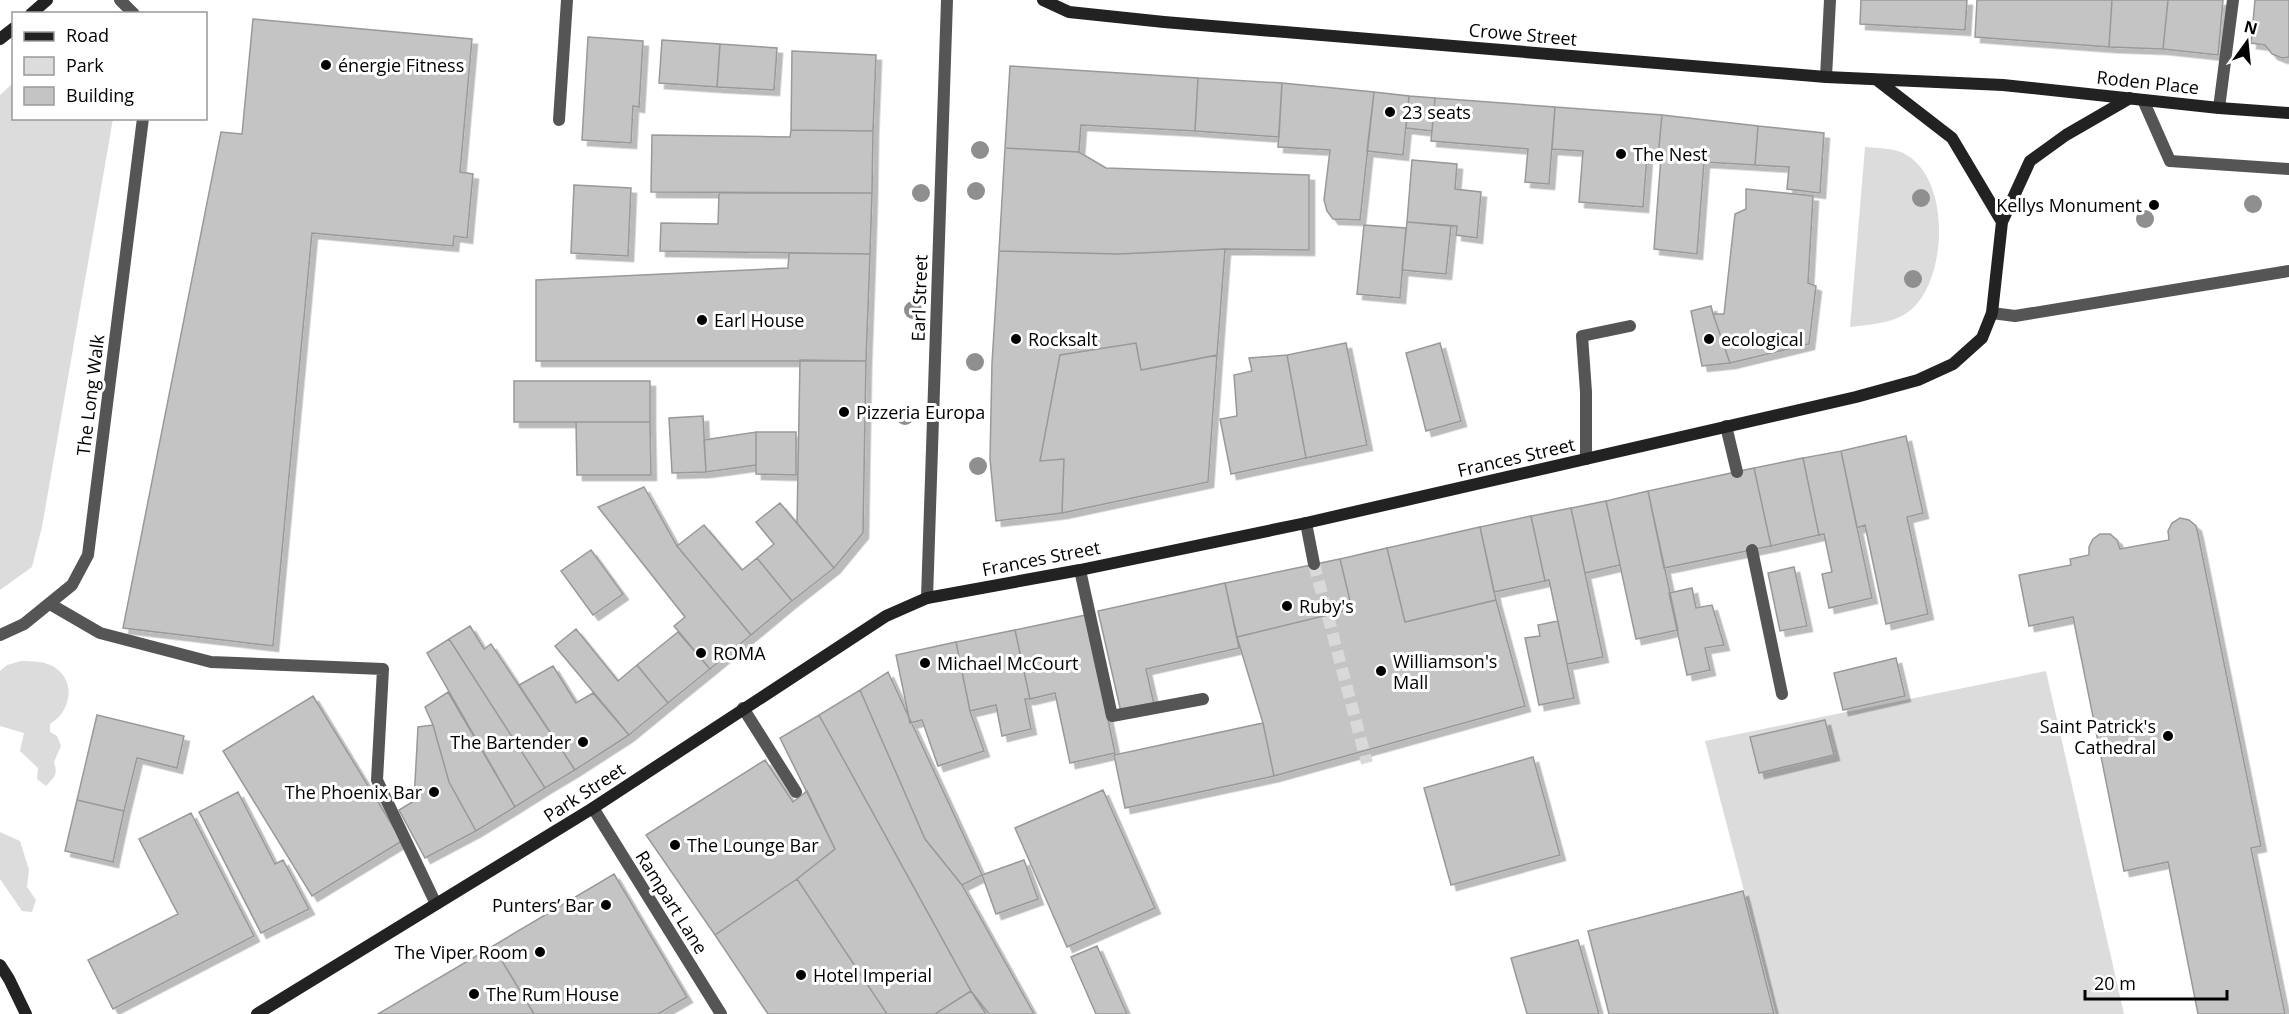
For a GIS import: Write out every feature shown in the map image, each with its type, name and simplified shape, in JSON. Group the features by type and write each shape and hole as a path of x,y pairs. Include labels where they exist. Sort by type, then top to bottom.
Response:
{"main road":[{"path":"33,12 47,0"},
{"name":"Crowe Street","path":"1043,0 1069,12 1164,22 1826,77 2003,85"},
{"path":"0,39 12,30"},
{"path":"1877,80 1952,138 2002,222"},
{"name":"Roden Place","path":"2003,85 2219,108 2289,113"},
{"name":"Frances Street","path":"927,598 1080,570 1306,523 1857,397 1918,380 1953,364 1982,338 1992,313 2002,222 2030,161 2066,135 2137,99"},
{"name":"Park Street","path":"257,1014 273,1010 436,904 593,808 886,616 927,598"},
{"path":"0,965 26,1014"}],"street":[{"path":"120,0 132,12"},
{"path":"559,120 567,0"},
{"name":"Earl Street","path":"927,598 947,0"},
{"path":"1826,77 1830,0"},
{"path":"2219,108 2233,0"},
{"path":"2137,99 2170,161 2289,169"},
{"name":"The Long Walk","path":"0,635 24,624 72,585 88,555 143,120"},
{"path":"1992,313 2015,316 2289,272"},
{"path":"1586,459 1586,392 1582,336 1630,326"},
{"path":"1726,426 1737,472"},
{"path":"1306,523 1314,564"},
{"path":"1752,550 1782,694"},
{"path":"1080,570 1112,716 1203,699"},
{"path":"50,604 100,633 211,662 383,669 376,780 436,904"},
{"path":"743,708 796,792"},
{"name":"Rampart Lane","path":"593,808 721,1014"}],"green space":[{"path":"12,84 12,120 113,120 42,527 32,567 0,590 0,95"},
{"path":"1865,147 1901,152 1917,164 1929,181 1936,202 1939,225 1938,249 1933,272 1925,291 1914,307 1892,320 1850,327"},
{"path":"21,661 40,662 53,666 63,676 69,691 62,713 50,724 50,732 57,736 61,746 54,762 55,775 46,786 37,779 38,768 20,751 24,733 0,726 0,671 7,665"},
{"path":"2046,671 2124,1014 1776,1014 1705,741"},
{"path":"0,832 20,841 29,870 27,887 36,900 32,912 22,911 0,879"}],"building":[{"path":"1861,0 1967,0 1965,30 1860,24"},
{"path":"1977,0 2112,0 2109,47 1975,37"},
{"path":"2112,0 2168,0 2163,49 2109,47"},
{"path":"2168,0 2223,0 2218,55 2163,49"},
{"path":"2255,0 2289,0 2289,57 2282,58 2272,54 2265,45 2251,43"},
{"path":"253,19 472,39 460,172 473,174 467,238 454,236 453,246 312,233 273,646 123,628 221,132 242,134"},
{"path":"588,37 643,41 639,107 633,106 631,143 582,140"},
{"path":"662,40 720,44 717,87 659,83"},
{"path":"720,44 777,48 774,90 717,87"},
{"path":"792,51 876,55 873,131 791,130"},
{"path":"1010,66 1198,78 1195,131 1081,125 1079,152 1005,148"},
{"path":"1198,78 1282,83 1279,137 1195,131"},
{"path":"1282,83 1374,92 1360,220 1333,219 1327,211 1324,200 1330,150 1278,147"},
{"name":"23 seats","path":"1374,92 1409,96 1403,155 1367,151"},
{"path":"1409,96 1435,98 1432,131 1406,128"},
{"path":"1435,98 1555,107 1549,184 1525,182 1528,149 1431,141"},
{"name":"The Nest","path":"1555,107 1662,115 1658,157 1647,157 1643,207 1579,202 1583,151 1552,149"},
{"path":"1662,115 1758,126 1755,165 1704,162 1697,254 1654,249"},
{"path":"1758,126 1824,133 1820,193 1787,189 1789,167 1755,165"},
{"path":"791,130 873,131 872,193 651,192 652,135 790,137"},
{"path":"1005,148 1079,152 1106,168 1309,175 1309,250 1225,249 1119,254 999,251"},
{"path":"1412,160 1457,164 1455,189 1481,192 1477,238 1456,235 1457,226 1407,222"},
{"path":"574,185 631,188 628,256 571,253"},
{"path":"1746,189 1813,196 1808,283 1816,286 1809,344 1730,363 1713,314 1724,314 1735,214 1746,209"},
{"path":"719,193 872,193 870,254 660,251 661,223 718,224"},
{"path":"1407,222 1451,226 1446,274 1402,270"},
{"path":"1364,225 1406,228 1400,298 1357,294"},
{"path":"1225,249 1217,355 1141,370 1136,343 1060,355 1040,461 1064,459 1062,513 996,521 990,459 992,363 999,251 1119,254"},
{"name":"Earl House","path":"789,253 870,254 866,361 536,361 536,280 788,268"},
{"name":"ecological","path":"1711,306 1730,363 1702,366 1691,311"},
{"path":"1136,343 1141,370 1217,355 1208,482 1062,513 1064,459 1040,461 1060,355"},
{"path":"1346,343 1367,445 1306,458 1287,355"},
{"path":"1440,343 1461,421 1426,431 1406,353"},
{"path":"1287,355 1306,458 1231,474 1220,419 1237,416 1234,375 1252,371 1249,358"},
{"path":"800,360 866,361 863,533 834,568 797,523"},
{"path":"514,381 650,381 650,422 514,422"},
{"path":"703,416 706,472 672,473 669,418"},
{"path":"576,422 650,422 651,475 577,475"},
{"path":"756,432 796,432 796,475 756,474"},
{"path":"756,432 756,465 706,472 704,440"},
{"path":"1906,436 1923,513 1907,517 1928,614 1886,624 1865,525 1857,528 1841,451"},
{"path":"1841,451 1872,598 1829,608 1822,574 1832,572 1824,534 1819,535 1803,458"},
{"path":"1803,458 1819,535 1771,546 1754,468"},
{"path":"1754,468 1771,546 1664,568 1648,491"},
{"path":"644,487 677,546 751,635 710,669 674,626 685,617 598,507"},
{"path":"1648,491 1678,630 1636,639 1606,501"},
{"path":"1606,501 1620,565 1585,573 1571,508"},
{"path":"780,503 834,568 792,601 757,558 774,544 756,522"},
{"path":"1571,508 1603,657 1567,664 1549,580 1545,581 1531,516"},
{"path":"1531,516 1545,581 1494,592 1480,527"},
{"name":"Saint Patrick's Cathedral","path":"2180,518 2189,520 2196,526 2198,534 2261,846 2251,848 2285,1014 2198,1014 2168,862 2124,871 2073,617 2029,626 2019,575 2071,565 2070,559 2089,555 2089,547 2093,539 2100,534 2110,534 2117,540 2120,549 2169,540 2168,531 2172,523"},
{"path":"704,525 742,570 757,558 792,601 751,635 677,546"},
{"path":"1480,527 1496,600 1405,622 1387,548"},
{"name":"Williamson's Mall","path":"1387,548 1405,622 1496,600 1525,706 1274,776 1263,723 1237,637 1352,609 1340,559"},
{"path":"591,550 623,594 593,615 561,571"},
{"path":"1340,559 1352,609 1237,637 1225,583"},
{"path":"1794,567 1807,626 1780,631 1768,573"},
{"path":"1225,583 1239,648 1146,669 1154,704 1121,712 1098,611"},
{"path":"1692,588 1696,608 1712,605 1724,645 1705,648 1710,670 1687,675 1669,593"},
{"path":"1086,615 1115,753 1070,763 1055,693 1030,699 1015,630"},
{"path":"1558,621 1574,698 1539,705 1525,638 1540,636 1538,625"},
{"path":"470,626 484,649 491,644 575,770 545,788 449,639"},
{"path":"576,629 618,681 637,665 668,703 629,735 555,646"},
{"path":"1015,630 1030,699 1025,699 1031,729 1002,736 996,705 970,711 956,642"},
{"path":"678,632 710,669 668,703 637,665"},
{"path":"449,639 545,788 515,807 427,653"},
{"path":"956,642 970,711 984,751 938,766 922,720 910,723 896,655"},
{"path":"1896,658 1905,696 1843,710 1834,673"},
{"path":"553,666 576,703 593,693 629,735 575,770 519,685"},
{"path":"888,672 982,875 962,885 925,839 860,690"},
{"path":"860,690 925,839 962,885 1034,1014 989,1014 971,991 819,715"},
{"path":"448,692 515,807 476,831 449,782 433,725 425,707"},
{"path":"313,696 402,841 312,896 223,751"},
{"path":"97,715 184,736 177,768 137,758 124,811 77,800"},
{"path":"819,715 971,991 935,1014 887,1014 797,879 835,849 780,738"},
{"path":"1825,720 1834,755 1759,773 1750,737"},
{"path":"1263,723 1274,776 1125,808 1114,755"},
{"name":"The Phoenix Bar","path":"433,725 449,782 476,831 425,858 399,810 414,801 418,727"},
{"path":"1533,757 1560,855 1451,885 1424,788"},
{"path":"765,760 793,802 807,791 835,849 797,879 715,935 646,835"},
{"path":"1103,790 1155,908 1067,947 1015,828"},
{"path":"238,792 275,864 283,860 309,909 261,933 199,812"},
{"path":"77,800 124,811 113,862 65,851"},
{"path":"191,813 254,936 113,1009 88,960 178,914 139,839"},
{"path":"1024,860 1038,899 996,914 982,875"},
{"path":"614,874 687,997 658,1014 534,1014 493,946"},
{"name":"Hotel Imperial","path":"797,879 887,1014 768,1014 715,935"},
{"path":"1743,891 1774,1014 1609,1014 1588,931"},
{"path":"1578,940 1599,1014 1527,1014 1511,958"},
{"path":"493,946 534,1014 378,1014"},
{"path":"1097,946 1127,1014 1096,1014 1071,957"},
{"path":"971,991 986,1014 935,1014"}],"tunnel":[{"path":"1314,564 1367,763"}],"place":[{"name":"énergie Fitness","path":"326,65"},
{"name":"23 seats","path":"1390,112"},
{"name":"The Nest","path":"1621,154"},
{"name":"Kellys Monument","path":"2154,205"},
{"name":"Earl House","path":"702,320"},
{"name":"Rocksalt","path":"1016,339"},
{"name":"ecological","path":"1709,339"},
{"name":"Pizzeria Europa","path":"844,412"},
{"name":"Ruby's","path":"1287,606"},
{"name":"ROMA","path":"701,653"},
{"name":"Michael McCourt","path":"925,663"},
{"name":"Williamson's Mall","path":"1381,671"},
{"name":"Saint Patrick's Cathedral","path":"2168,736"},
{"name":"The Bartender","path":"583,742"},
{"name":"The Phoenix Bar","path":"434,792"},
{"name":"The Lounge Bar","path":"675,845"},
{"name":"Punters’ Bar","path":"606,905"},
{"name":"The Viper Room","path":"540,952"},
{"name":"Hotel Imperial","path":"801,975"},
{"name":"The Rum House","path":"474,994"}]}
